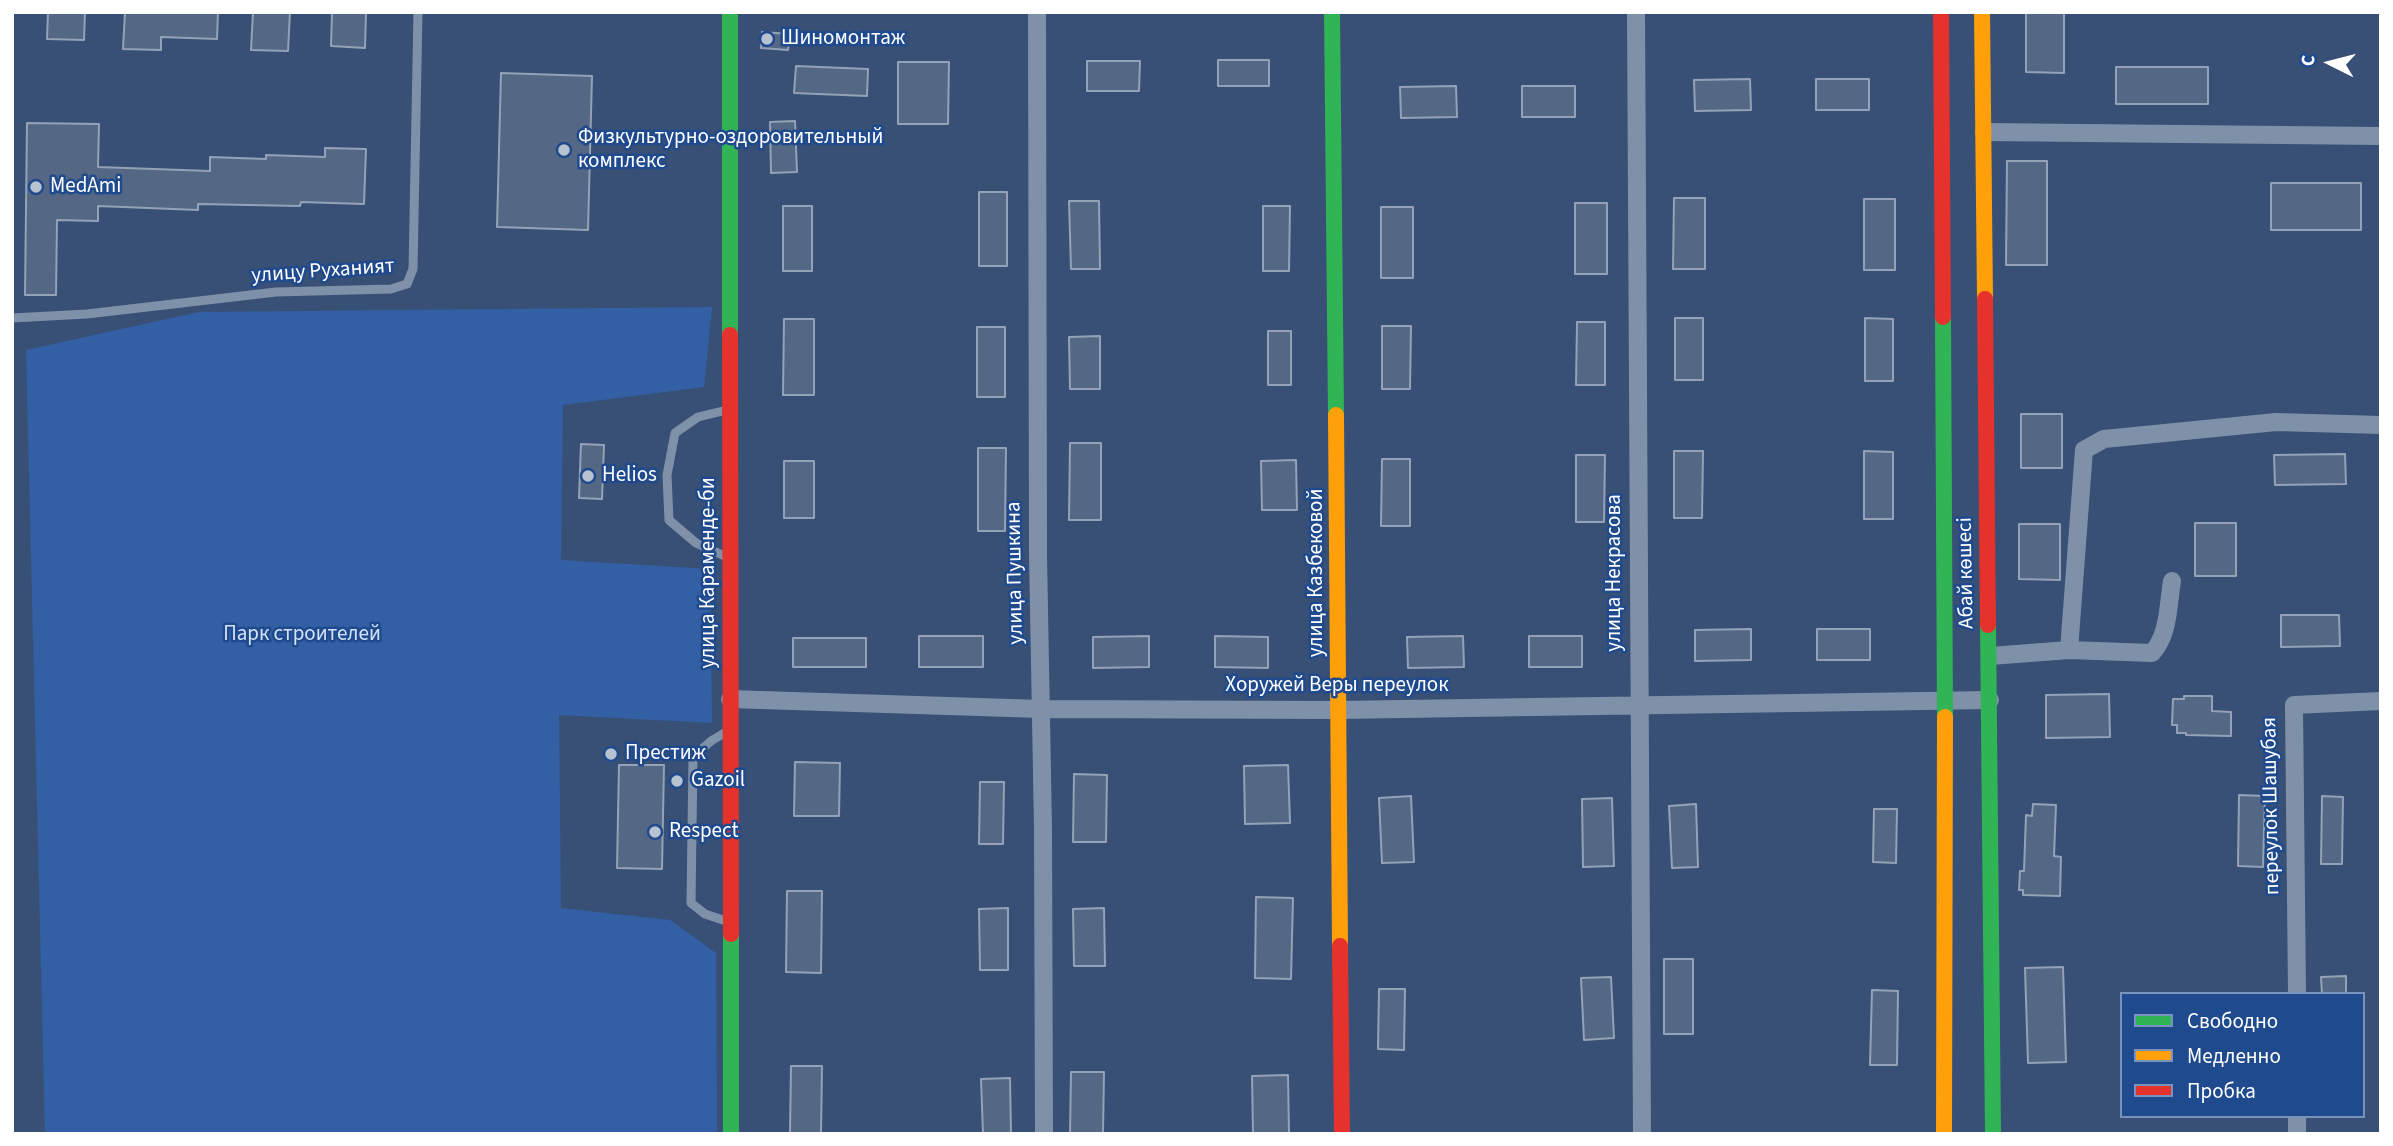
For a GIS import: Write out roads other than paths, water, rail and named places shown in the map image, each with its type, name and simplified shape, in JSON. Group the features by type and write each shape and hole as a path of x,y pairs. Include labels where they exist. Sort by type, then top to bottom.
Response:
{"street":[{"name":"улица Караменде-би","path":"730,12 731,1134"},
{"name":"улица Пушкина","path":"1037,12 1038,554 1044,1134"},
{"name":"улица Казбековой","path":"1332,12 1342,1134"},
{"name":"улица Некрасова","path":"1636,12 1642,1134"},
{"name":"Абай көшесі","path":"1941,12 1944,1134"},
{"name":"Абай көшесі","path":"1982,12 1993,1134"},
{"path":"1983,132 2381,136"},
{"path":"2069,650 2084,450 2093,443 2104,439 2276,422 2381,425"},
{"path":"1990,656 2069,650 2152,653 2161,642 2172,582"},
{"name":"Хоружей Веры переулок","path":"730,699 1041,709 1338,710 1990,700"},
{"name":"переулок Шашубая","path":"2297,992 2294,705 2381,701"}],"lane":[{"name":"улицу Руханият","path":"12,318 87,314 276,292 391,289 407,284 414,269 418,12"},
{"path":"730,409 698,417 675,433 667,475 669,520 696,543 731,558"},
{"path":"730,729 692,757 691,903 705,914 730,922"}],"place":[{"name":"Шиномонтаж","path":"767,39"},
{"name":"Физкультурно-оздоровительный комплекс","path":"564,150"},
{"name":"MedAmi","path":"36,187"},
{"name":"Helios","path":"588,476"},
{"name":"Престиж","path":"611,754"},
{"name":"Gazoil","path":"677,781"},
{"name":"Respect","path":"655,832"}],"park label":[{"name":"Парк строителей","path":"302,635"}]}
